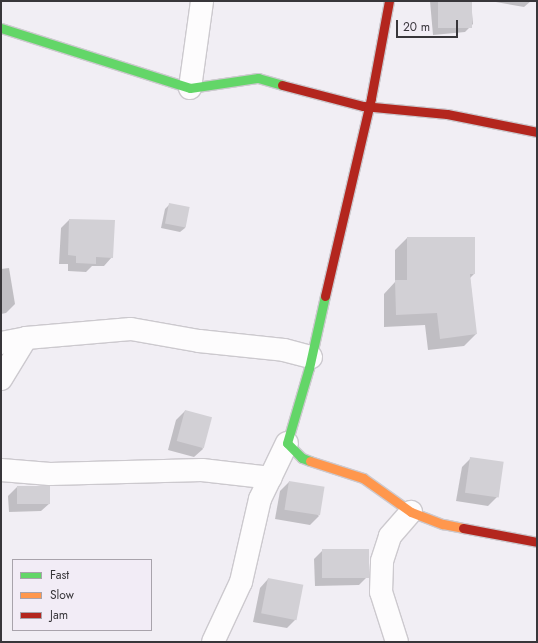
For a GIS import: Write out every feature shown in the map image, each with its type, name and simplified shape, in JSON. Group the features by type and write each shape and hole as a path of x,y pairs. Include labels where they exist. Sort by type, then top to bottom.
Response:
{"street":[{"path":"190,88 202,1"},
{"path":"213,642 240,582 260,499 287,443 311,357 369,106 389,1"},
{"path":"1,28 128,70 190,88 258,78 369,106 447,114 537,132"},
{"path":"1,343 26,338 132,329 199,341 284,350 311,357"},
{"path":"1,379 26,338"},
{"path":"287,443 302,458 363,478 411,512 443,524 537,542"},
{"path":"1,470 50,474 202,470 271,478"},
{"path":"397,642 381,592 382,561 390,536 411,512"}],"building":[{"path":"438,1 472,1 472,28 438,28"},
{"path":"169,203 190,207 186,228 165,224"},
{"path":"69,219 115,220 113,258 96,257 96,264 76,263 76,256 68,255"},
{"path":"407,237 475,237 475,274 470,274 477,334 440,339 437,313 396,315 395,280 407,280"},
{"path":"185,410 212,417 204,448 177,441"},
{"path":"470,457 504,462 499,497 465,493"},
{"path":"289,481 325,487 320,515 284,510"},
{"path":"17,486 50,486 50,504 17,504"},
{"path":"322,549 369,549 369,578 322,578"},
{"path":"268,578 303,585 296,620 261,613"}],"traffic: fast":[{"path":"1,28 190,88 258,78 282,85"},
{"path":"310,461 302,458 287,443 309,368 325,296"}],"traffic: slow":[{"path":"310,461 363,478 411,512 443,524 463,528"}],"traffic: jam":[{"path":"325,296 371,98 389,1"},
{"path":"282,85 363,106 447,114 537,132"},
{"path":"463,528 537,542"}]}
